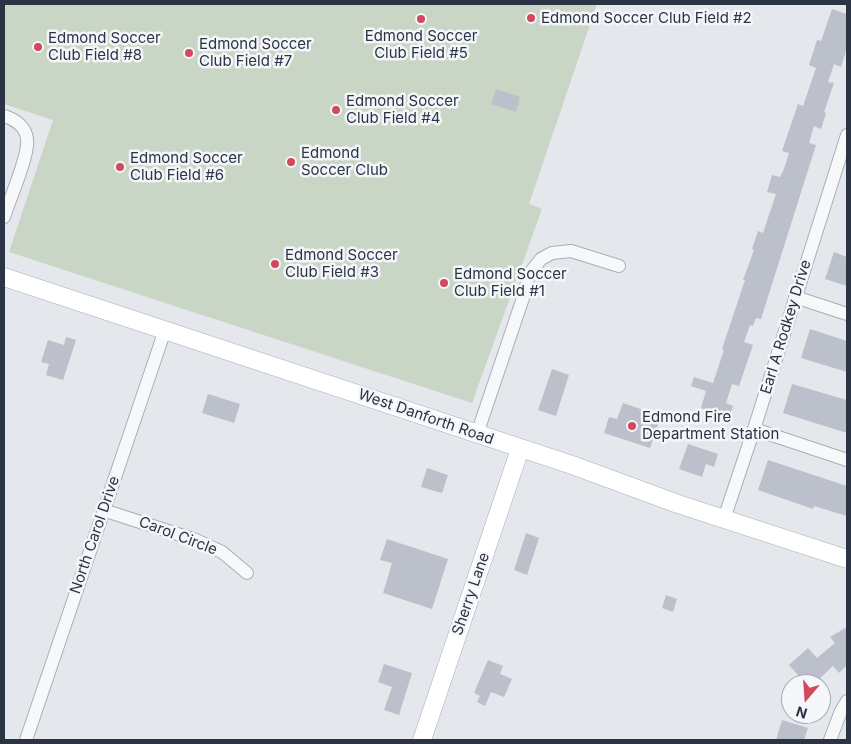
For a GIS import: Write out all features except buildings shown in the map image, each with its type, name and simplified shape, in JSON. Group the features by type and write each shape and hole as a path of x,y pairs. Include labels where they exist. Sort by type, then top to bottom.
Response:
{"main road":[{"name":"West Danforth Road","path":"4,277 520,448 724,519 847,559"},
{"name":"Sherry Lane","path":"422,740 520,448"}],"street":[{"path":"4,116 13,119 23,128 28,139 26,153 4,217"},
{"name":"Earl A Rodkey Drive","path":"724,519 795,298 842,166 847,134"},
{"path":"477,434 523,298 529,274 541,259 552,253 571,251 619,266"},
{"path":"795,298 847,314"},
{"name":"North Carol Drive","path":"26,740 165,330"},
{"path":"754,429 847,460"},
{"name":"Carol Circle","path":"103,510 196,540 222,552 247,573"},
{"path":"830,740 841,711 847,701"}],"green space":[{"name":"Edmond Soccer Club","path":"4,4 597,4 529,204 542,209 472,403 9,252 53,120 4,104"}],"place":[{"name":"Edmond Soccer Club Field #2","path":"531,18"},
{"name":"Edmond Soccer Club Field #5","path":"421,19"},
{"name":"Edmond Soccer Club Field #8","path":"38,47"},
{"name":"Edmond Soccer Club Field #7","path":"189,53"},
{"name":"Edmond Soccer Club Field #4","path":"336,110"},
{"name":"Edmond Soccer Club","path":"291,162"},
{"name":"Edmond Soccer Club Field #6","path":"120,167"},
{"name":"Edmond Soccer Club Field #3","path":"275,264"},
{"name":"Edmond Soccer Club Field #1","path":"444,283"},
{"name":"Edmond Fire Department Station","path":"632,426"}]}
